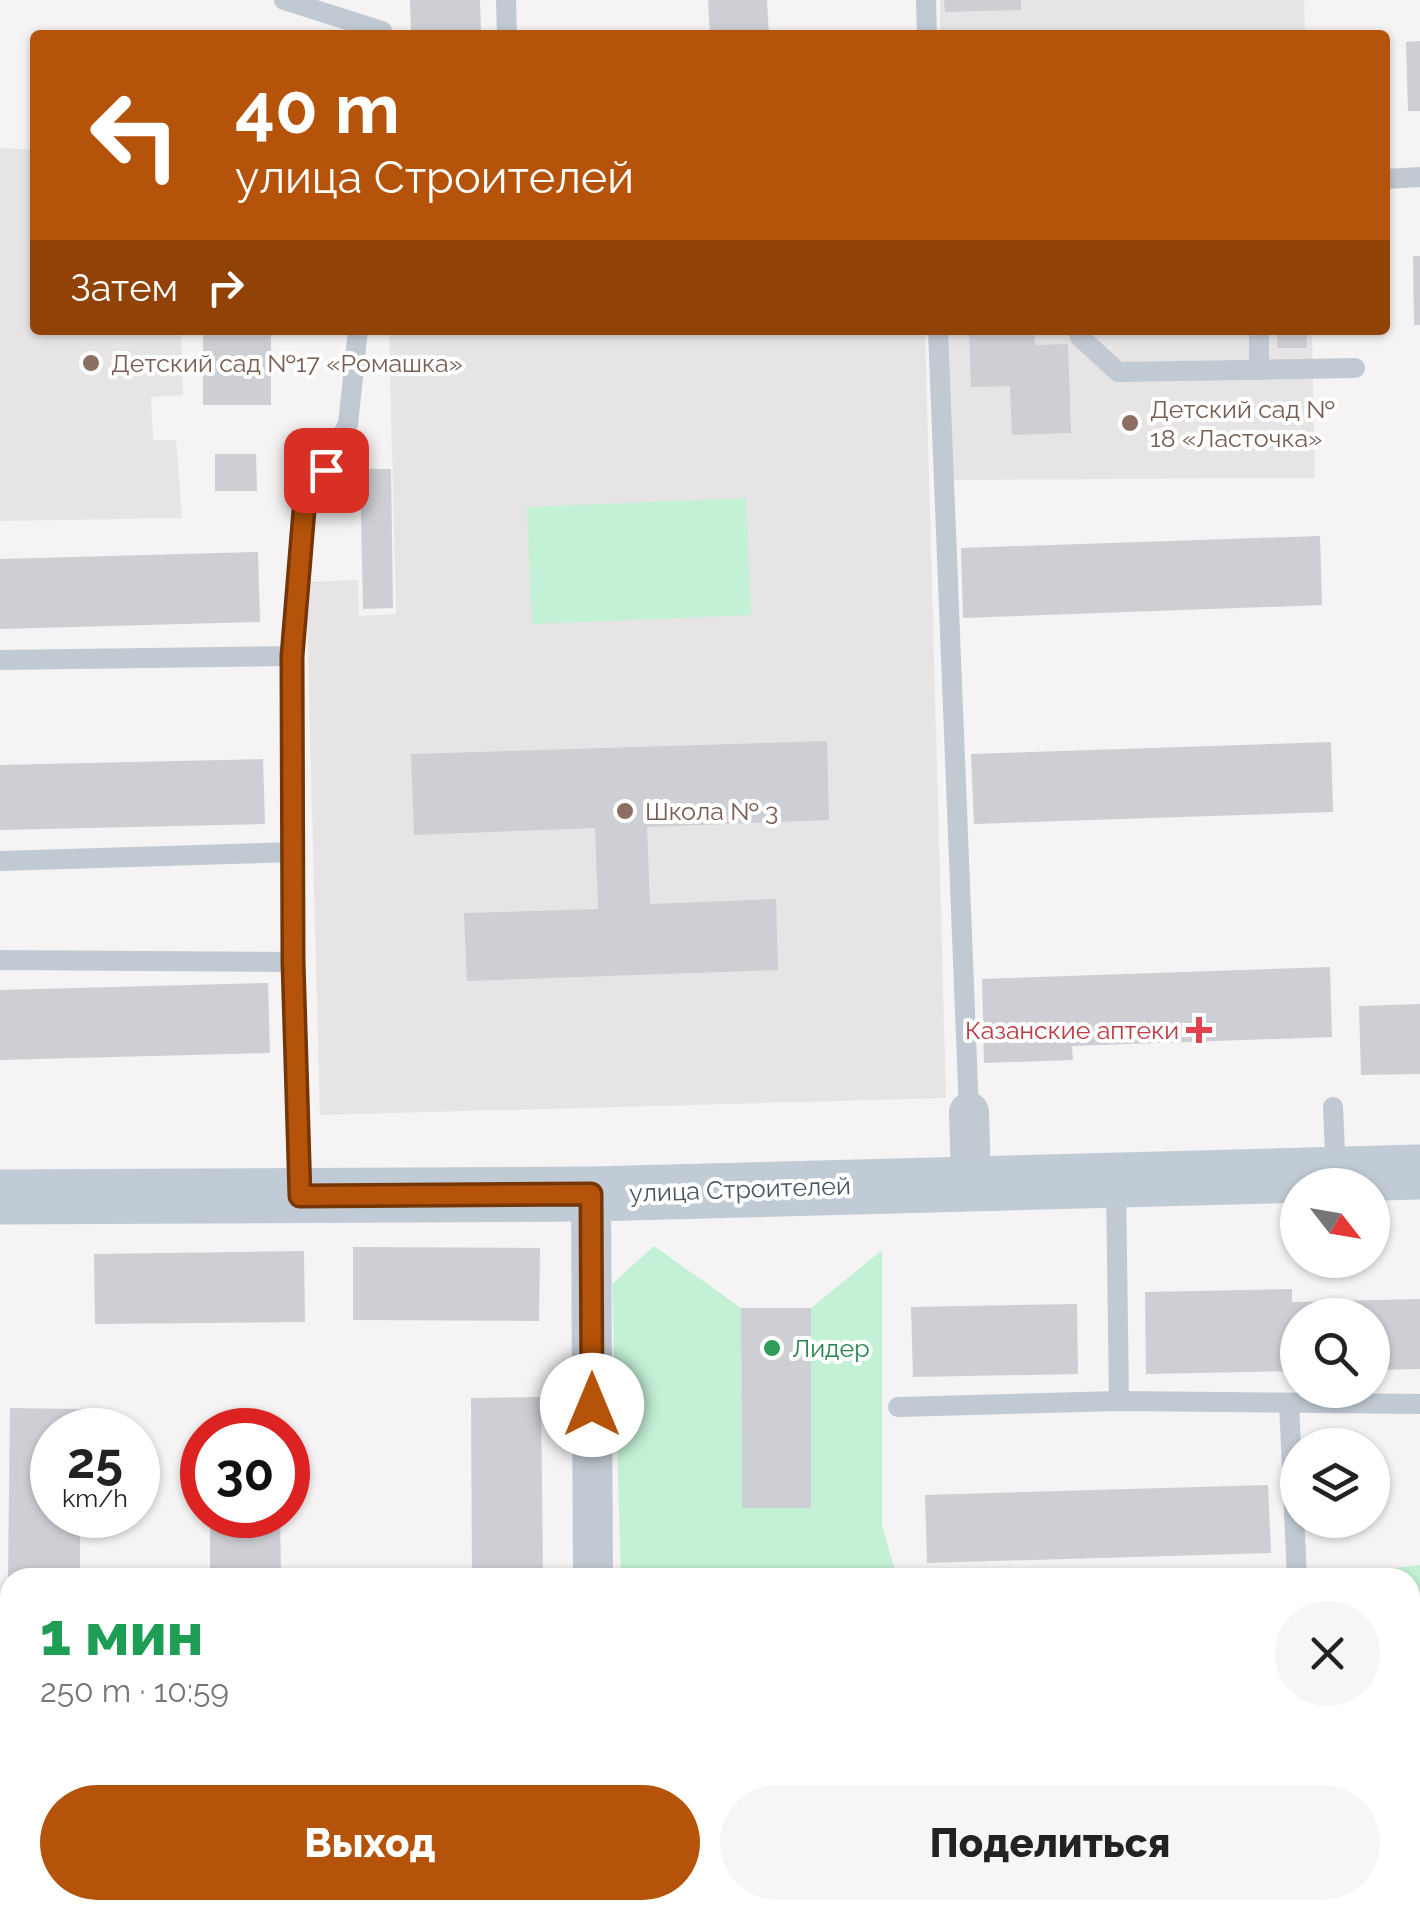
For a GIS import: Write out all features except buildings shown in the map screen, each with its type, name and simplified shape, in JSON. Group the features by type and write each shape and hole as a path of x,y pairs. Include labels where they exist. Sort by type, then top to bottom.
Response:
{"street":[{"path":"969,1112 970,1184"},
{"name":"улица Строителей","path":"1390,1173 1420,1172"},
{"name":"улица Строителей","path":"0,1197 591,1194 1280,1176"},
{"path":"591,1194 593,1568"}],"lane":[{"path":"284,0 382,30"},
{"path":"506,0 507,30"},
{"path":"926,0 927,30"},
{"path":"1390,179 1420,177"},
{"path":"300,1196 293,962 292,656 304,510 348,424 357,335"},
{"path":"938,335 969,1112"},
{"path":"1079,335 1118,372 1355,368"},
{"path":"1259,335 1259,370"},
{"path":"0,660 292,656"},
{"path":"0,860 293,852"},
{"path":"0,960 293,962"},
{"path":"1334,1106 1336,1168"},
{"path":"1116,1180 1119,1401"},
{"path":"898,1407 1119,1401 1280,1402"},
{"path":"1390,1404 1420,1404"},
{"path":"1289,1408 1297,1568"}],"shaded area":[{"path":"940,0 1304,0 1305,30 940,30"},
{"name":"Детский сад №17 «Ромашка»","path":"0,148 30,150 30,335 181,335 183,395 151,397 153,440 176,440 182,518 0,521"},
{"name":"Школа № 3","path":"389,335 925,335 946,1098 320,1115 306,582 358,580 359,616 396,614"},
{"name":"Детский сад № 18 «Ласточка»","path":"945,335 1312,335 1315,478 946,480"}],"green space":[{"path":"746,498 751,615 532,624 527,507"},
{"path":"654,1246 741,1308 742,1508 811,1507 811,1308 882,1250 882,1526 894,1568 621,1568 612,1284"}],"place":[{"name":"Детский сад №17 «Ромашка»","path":"91,363"},
{"name":"Детский сад № 18 «Ласточка»","path":"1130,423"},
{"name":"Школа № 3","path":"625,811"},
{"name":"Казанские аптеки","path":"1199,1030"},
{"name":"Лидер","path":"772,1348"}],"route":[{"path":"326,470 304,510 292,656 293,962 300,1196 591,1194 592,1405"}]}
